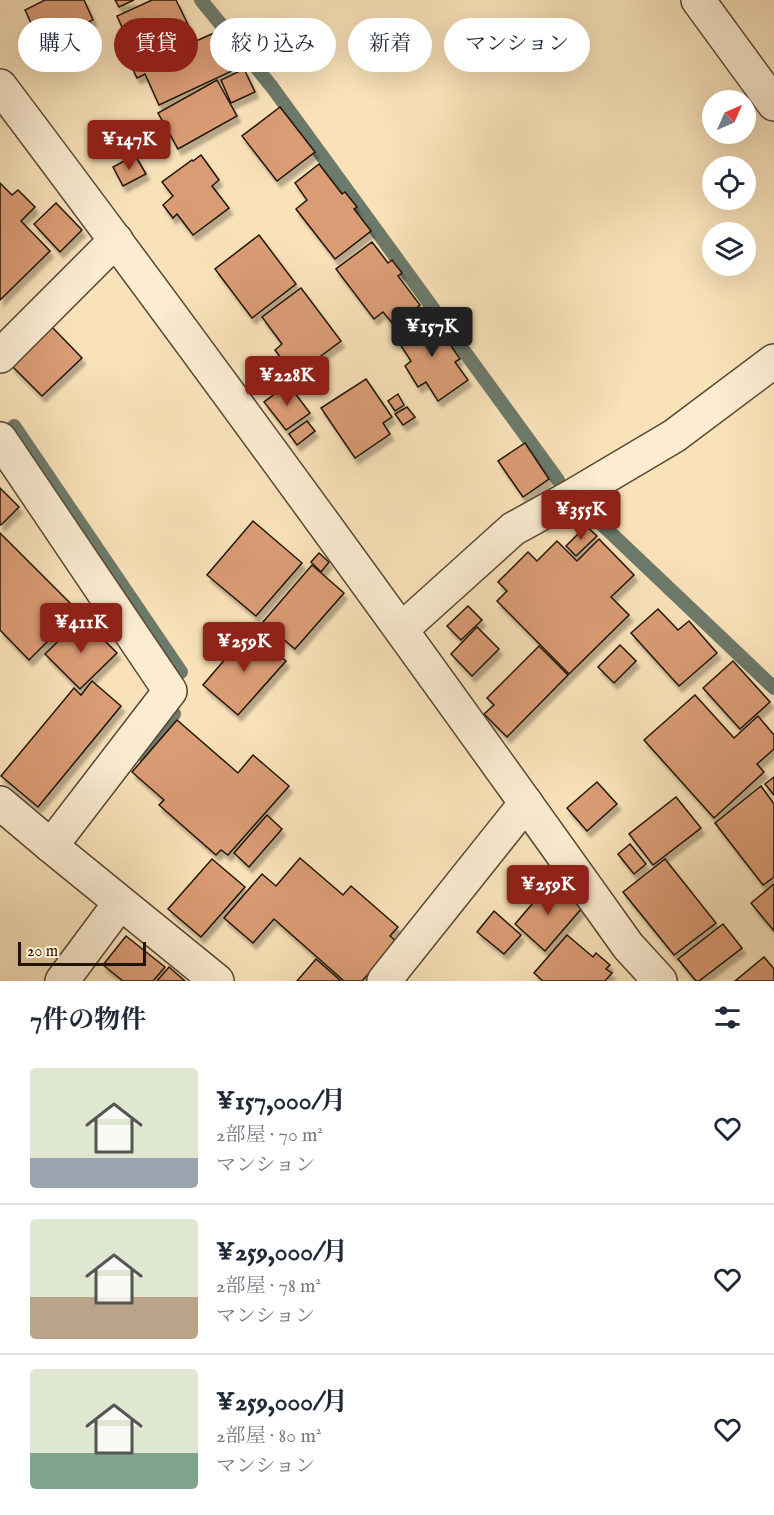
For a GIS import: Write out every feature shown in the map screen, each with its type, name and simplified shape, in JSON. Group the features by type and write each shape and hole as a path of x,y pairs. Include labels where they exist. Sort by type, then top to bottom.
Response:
{"street":[{"path":"698,0 774,104"},
{"path":"0,86 402,629 628,946 660,981"},
{"path":"0,356 116,240"},
{"path":"402,629 513,529 674,436 774,361"},
{"path":"0,439 170,691 51,846"},
{"path":"384,981 526,802"},
{"path":"0,803 217,981"},
{"path":"62,981 120,903"}],"building":[{"path":"45,0 84,0 92,18 29,18 25,10"},
{"path":"115,0 134,0 119,7"},
{"path":"152,0 176,0 185,18 118,18 117,16"},
{"path":"210,35 210,72 230,72 159,105 145,74 137,78 134,72 198,72 198,40"},
{"path":"238,72 245,72 255,92 231,103 221,80"},
{"path":"217,80 237,116 178,149 158,113"},
{"path":"280,107 315,152 277,181 242,136"},
{"path":"135,155 146,174 123,186 113,167"},
{"path":"201,155 219,180 212,186 229,208 193,235 177,214 173,218 163,205 173,196 162,182"},
{"path":"319,164 342,194 345,192 357,207 354,209 371,231 335,259 296,209 307,200 295,183"},
{"path":"0,183 12,195 18,190 35,207 21,221 50,251 0,300"},
{"path":"56,203 82,230 60,252 34,224"},
{"path":"259,235 296,284 252,318 215,269"},
{"path":"372,242 388,263 392,260 402,273 398,276 420,305 394,325 383,312 374,319 336,269"},
{"path":"301,288 341,341 294,376 275,350 282,344 262,317"},
{"path":"430,315 460,359 455,362 468,380 438,401 426,382 418,387 405,366 411,361 396,338"},
{"path":"51,326 82,358 42,396 11,365"},
{"path":"366,379 392,417 383,423 390,434 355,458 321,408"},
{"path":"288,384 310,413 286,430 264,402"},
{"path":"398,394 404,405 395,411 388,401"},
{"path":"407,407 415,417 403,425 395,414"},
{"path":"307,421 315,431 297,445 289,434"},
{"path":"525,443 549,479 523,497 498,461"},
{"path":"0,488 19,507 1,525 0,524"},
{"path":"253,521 302,563 256,616 207,575"},
{"path":"586,526 597,536 576,556 566,546"},
{"path":"0,533 78,611 29,660 0,630"},
{"path":"599,539 634,575 611,597 629,615 569,674 497,601 507,591 498,582 528,552 537,561 557,541 577,561"},
{"path":"319,553 329,562 321,572 311,562"},
{"path":"312,565 344,593 295,649 263,622"},
{"path":"468,606 482,620 461,640 447,626"},
{"path":"658,609 678,630 689,621 717,653 679,686 631,633"},
{"path":"82,618 117,653 80,689 45,654"},
{"path":"477,627 499,649 472,676 451,654"},
{"path":"250,630 286,661 238,715 203,685"},
{"path":"620,645 636,661 614,683 598,667"},
{"path":"539,646 568,675 507,737 484,714 494,705 487,698"},
{"path":"733,661 770,702 740,729 703,688"},
{"path":"92,681 121,706 38,807 1,776 74,688 81,695"},
{"path":"695,695 734,738 758,716 774,735 774,749 757,764 764,772 714,818 644,740"},
{"path":"177,720 238,773 253,755 289,786 228,855 221,850 216,855 159,805 164,800 132,772"},
{"path":"774,777 774,795 765,784"},
{"path":"597,782 617,804 587,831 567,808"},
{"path":"761,786 774,804 774,877 763,885 715,823"},
{"path":"676,797 701,828 653,865 629,834"},
{"path":"267,815 282,829 249,867 234,853"},
{"path":"630,844 646,864 634,874 618,854"},
{"path":"300,858 343,895 351,886 398,927 390,936 397,942 362,981 344,981 274,919 253,943 224,918 262,874 276,886"},
{"path":"212,859 245,887 201,937 168,909"},
{"path":"665,859 716,923 674,955 623,892"},
{"path":"551,882 582,908 545,951 515,924"},
{"path":"774,884 774,931 751,903"},
{"path":"494,911 521,935 504,954 477,932"},
{"path":"723,924 742,948 696,981 678,959"},
{"path":"567,935 593,957 596,953 610,965 606,969 612,973 605,981 543,981 534,973"},
{"path":"126,936 165,967 153,981 123,981 103,965"},
{"path":"764,957 774,969 774,981 735,981"},
{"path":"316,959 341,981 297,981"},
{"path":"169,967 185,981 157,981"}],"waterway":[{"path":"201,0 272,87 558,480"},
{"path":"14,426 181,672"},
{"path":"593,516 774,688"},
{"path":"141,754 174,714"}]}
